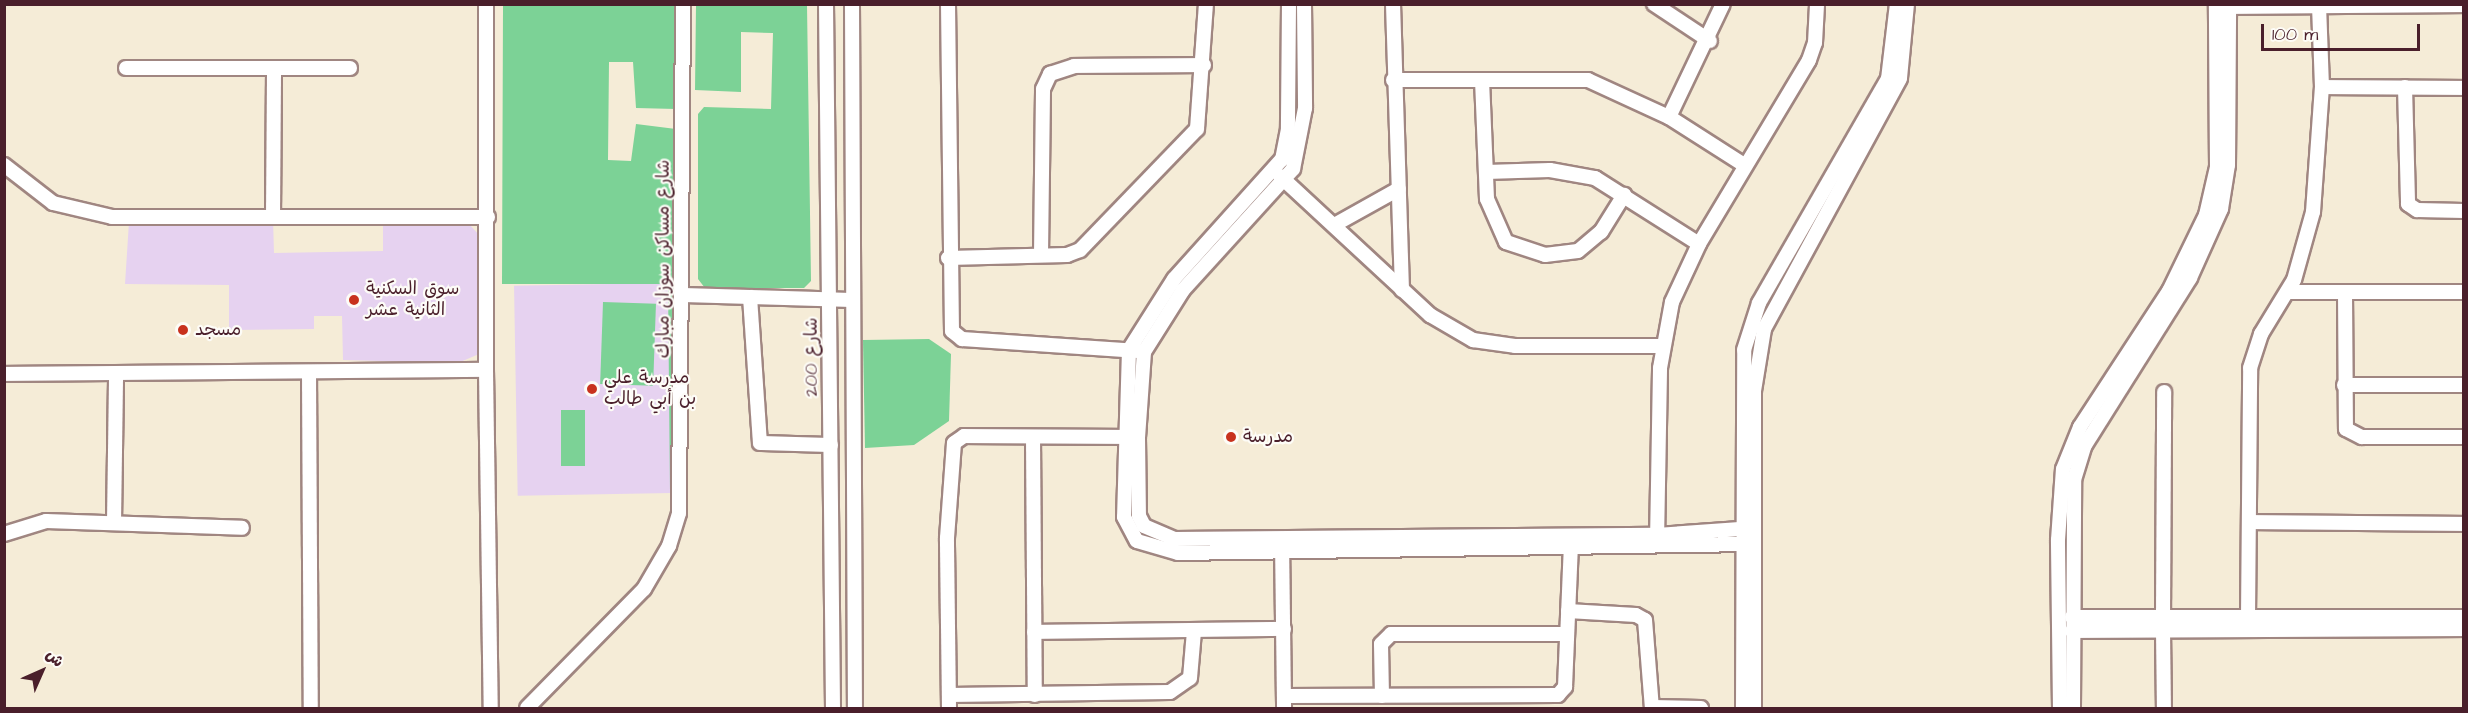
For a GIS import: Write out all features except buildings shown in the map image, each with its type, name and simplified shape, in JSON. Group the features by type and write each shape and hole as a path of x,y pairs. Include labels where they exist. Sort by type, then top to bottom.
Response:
{"street":[{"path":"486,4 488,217 486,370 491,708"},
{"name":"شارع مساكن سوزان مبارك","path":"527,708 634,602 669,546 681,496 683,4"},
{"name":"شارع 200","path":"826,4 833,708"},
{"path":"852,4 855,708"},
{"path":"948,4 948,258 956,337 1144,352"},
{"path":"948,258 1041,255 1080,250 1186,146 1202,115 1206,4"},
{"path":"1289,4 1288,129 1275,172 1174,279 1130,350 1131,437 1139,516 1150,532 1174,538 1282,541 1657,541 1748,544"},
{"path":"1131,437 1144,352 1183,290 1287,181 1298,156 1305,108 1304,4"},
{"path":"1393,4 1393,80 1402,290"},
{"path":"1654,4 1710,41"},
{"path":"1669,117 1710,41 1724,4"},
{"path":"1657,541 1663,346 1672,302 1699,244 1744,165 1809,60 1817,4"},
{"path":"1754,708 1747,528 1754,391 1764,329 1888,79 1898,4"},
{"path":"1840,177 1900,78 1907,4"},
{"path":"2060,708 2065,540 2073,486 2085,445 2190,278 2217,218 2227,180 2223,122 2225,5 2463,5"},
{"path":"2248,618 2251,522 2250,368 2261,334 2288,292 2315,195 2322,87 2319,5"},
{"path":"1041,255 1043,89 1050,74 1074,66 1204,65"},
{"path":"126,68 350,68"},
{"path":"273,217 274,68"},
{"path":"1393,80 1588,80 1669,117 1744,165"},
{"path":"1482,80 1486,172 1497,230 1506,242 1545,255 1586,245 1624,195"},
{"path":"2322,87 2463,88"},
{"path":"2405,87 2408,204 2417,210 2463,211"},
{"path":"4,165 40,195 74,211 112,217 488,217"},
{"path":"1275,172 1336,224 1402,290 1450,329 1496,346 1663,346"},
{"path":"1486,172 1576,172 1624,195 1699,244"},
{"path":"1336,224 1399,189"},
{"path":"2288,292 2463,292"},
{"path":"2345,292 2344,425 2353,435 2463,437"},
{"path":"682,295 853,300"},
{"path":"750,297 760,443 831,445"},
{"path":"4,374 486,370"},
{"path":"309,373 311,708"},
{"path":"114,523 116,374"},
{"path":"2344,385 2463,384"},
{"path":"2164,392 2164,708"},
{"path":"1131,437 964,436 951,448 949,702 1035,695 1170,692 1190,678 1194,631"},
{"path":"1033,438 1035,695"},
{"path":"4,534 46,521 242,528"},
{"path":"2251,522 2463,524"},
{"path":"1657,541 1747,528"},
{"path":"2065,540 2073,632 2073,708"},
{"path":"1282,541 1284,702 1382,696 1558,695 1565,687 1571,542"},
{"path":"1743,708 1748,544"},
{"path":"1568,611 1636,615 1645,620 1652,708 1701,708"},
{"path":"2072,617 2163,624 2280,624 2463,629"},
{"path":"2073,632 2248,618 2280,624 2463,617"},
{"path":"1034,632 1284,629"},
{"path":"1382,696 1381,644 1391,634 1567,634"}],"shaded area":[{"name":"سوق السكنية الثانية عشر","path":"273,219 274,253 383,251 383,223 469,224 480,236 479,354 458,363 343,360 342,316 314,316 314,329 229,330 229,285 125,284 129,222"},
{"name":"مدرسة علي بن أبي طالب","path":"668,283 672,493 518,496 514,286"}],"green space":[{"path":"503,5 677,5 676,109 636,108 633,62 609,62 608,160 631,161 636,124 676,129 680,493 670,493 668,284 502,284"},
{"path":"696,5 807,5 811,281 804,288 705,288 698,279 698,114 704,107 771,109 773,33 741,32 741,92 695,90"},
{"path":"603,302 656,304 653,386 600,384"},
{"path":"929,339 951,354 949,421 914,445 865,448 863,340"},
{"path":"561,410 585,410 585,466 561,466"}],"place":[{"name":"سوق السكنية الثانية عشر","path":"354,300"},
{"name":"مسجد","path":"183,330"},
{"name":"مدرسة علي بن أبي طالب","path":"592,389"},
{"name":"مدرسة","path":"1231,437"}]}
